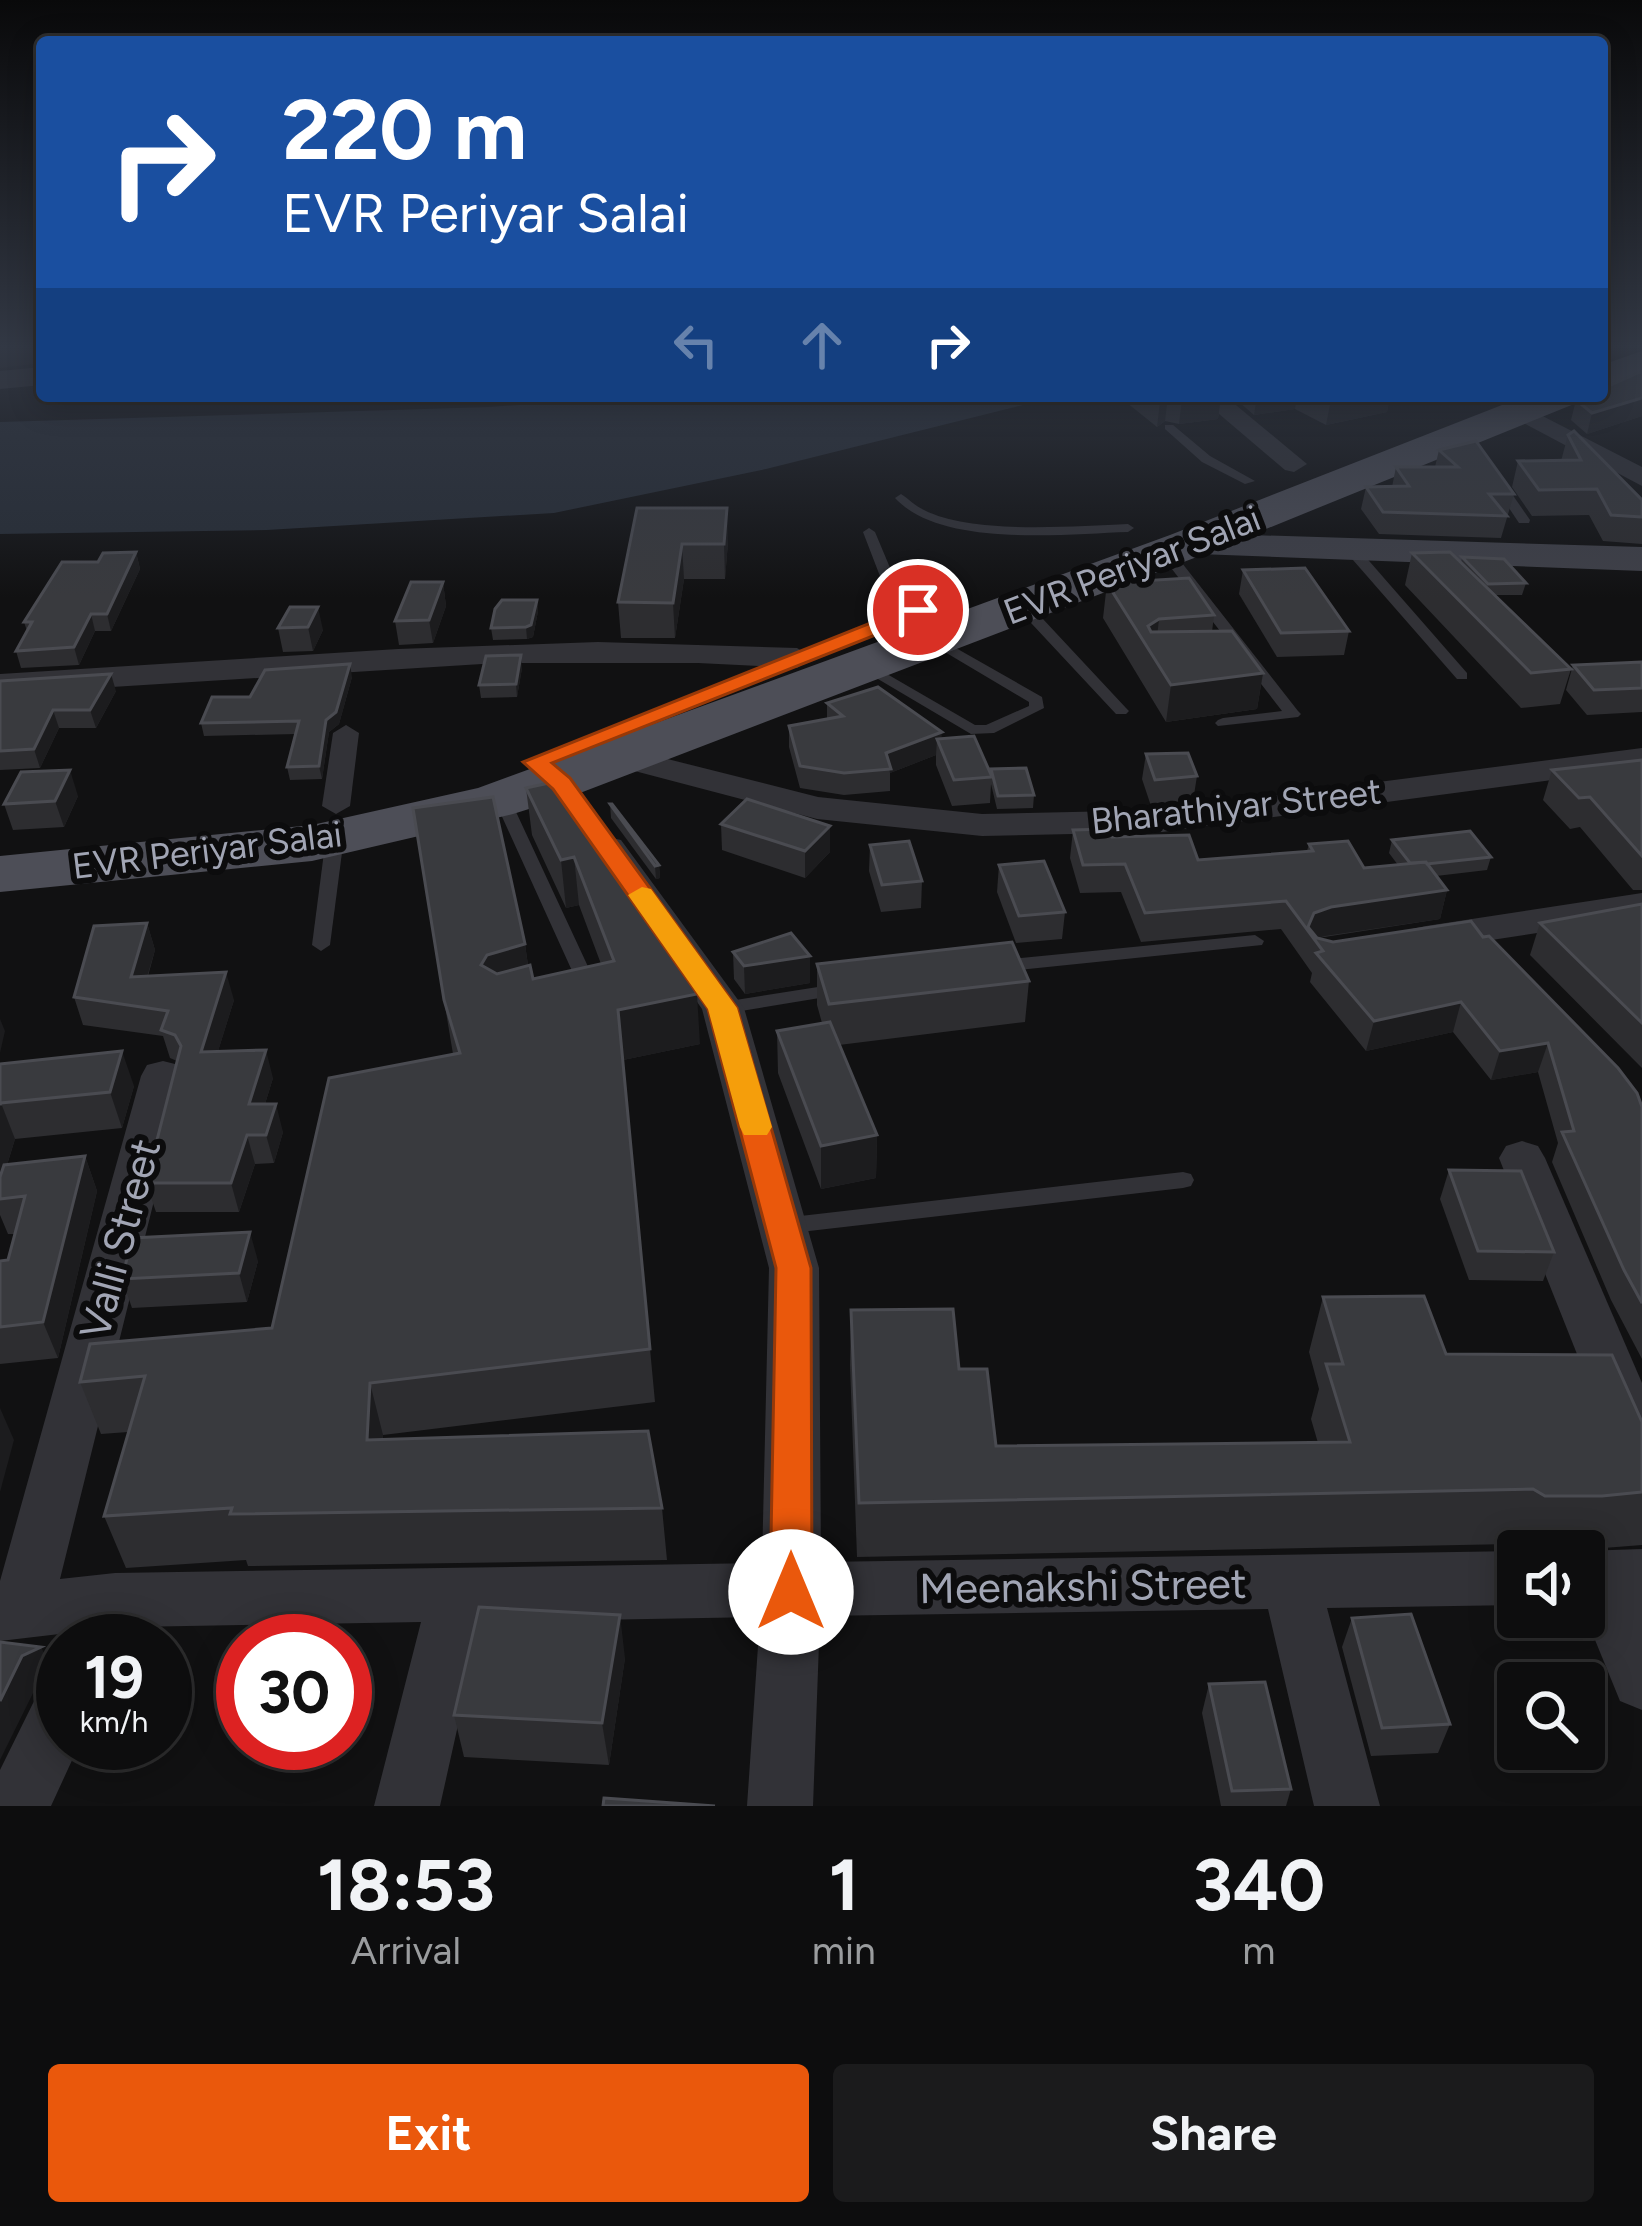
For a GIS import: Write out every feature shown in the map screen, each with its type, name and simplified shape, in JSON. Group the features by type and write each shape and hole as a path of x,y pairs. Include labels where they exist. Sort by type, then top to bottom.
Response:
{"main road":[{"name":"EVR Periyar Salai","path":"532,780 797,658 1023,606 1160,542 1272,472 1371,435 1487,431"},
{"name":"EVR Periyar Salai","path":"0,874 153,861 620,757 862,666 926,625 1487,431"},
{"path":"1371,435 1487,431"},
{"path":"1160,542 1351,549 1439,561 1642,559"},
{"name":"EVR Periyar Salai","path":"0,843 335,822"}],"street":[{"path":"1237,429 1272,472"},
{"path":"1487,431 1642,478"},
{"path":"0,684 572,652 698,650 797,658"},
{"path":"335,822 346,733"},
{"name":"Bharathiyar Street","path":"620,757 817,808 982,825 1162,821 1642,758"},
{"path":"532,780 723,1008 794,1268 791,1592 780,1806"},
{"path":"1390,943 1642,905"},
{"path":"1476,930 1510,964"},
{"name":"Valli Street","path":"11,1612 163,1076"},
{"path":"1522,1158 1642,1447"},
{"path":"1608,1576 1642,1680"},
{"name":"Meenakshi Street","path":"192,1615 457,1598 1497,1578"},
{"path":"1291,1582 1347,1806"},
{"path":"406,1806 457,1598"},
{"path":"17,1806 36,1766"}],"lane":[{"path":"1172,429 1206,459 1272,472"},
{"path":"1487,431 1524,520"},
{"path":"901,499 917,515 975,526 1160,542 1292,718 1223,723"},
{"path":"862,666 971,729 988,730 1036,708 1037,700 926,625 890,584 869,532"},
{"path":"1351,549 1462,676"},
{"path":"1023,606 1121,711"},
{"path":"1226,658 1250,657"},
{"path":"532,780 582,973 570,993 548,1000"},
{"path":"321,945 335,822"},
{"path":"971,969 1255,941"},
{"path":"723,1008 856,987"},
{"path":"783,1226 1183,1180"}],"shaded area":[{"path":"0,429 925,429 766,469 554,513 267,530 0,534"}],"building":[{"path":"1574,431 1642,500 1642,517 1611,515 1597,489 1539,490 1518,461 1581,460 1568,435"},
{"path":"1476,441 1514,494 1489,494 1507,516 1383,512 1366,487 1409,486 1396,467 1458,467 1439,450"},
{"path":"637,508 727,508 724,544 682,544 673,603 618,602"},
{"path":"136,552 107,614 91,614 74,647 16,651 32,622 24,622 62,562 98,562 103,553"},
{"path":"1450,552 1571,669 1531,673 1412,553"},
{"path":"1462,557 1504,559 1526,583 1488,584"},
{"path":"1305,568 1349,631 1281,633 1243,570"},
{"path":"1189,578 1214,615 1159,619 1148,626 1151,632 1232,631 1263,673 1171,685 1107,583"},
{"path":"411,582 443,582 429,620 395,621"},
{"path":"502,600 537,600 531,625 491,628"},
{"path":"290,607 318,607 308,627 278,628"},
{"path":"521,655 516,684 479,685 486,656"},
{"path":"1642,662 1642,688 1594,690 1573,665"},
{"path":"350,664 336,712 326,720 319,766 287,767 299,721 201,723 212,697 250,697 265,670"},
{"path":"111,674 90,710 53,710 34,749 0,751 0,681"},
{"path":"878,687 942,732 886,753 891,769 844,773 800,766 789,726 843,716 827,703"},
{"path":"974,736 992,777 954,780 937,739"},
{"path":"1188,753 1197,776 1155,780 1146,754"},
{"path":"1642,760 1642,856 1590,797 1579,798 1552,770"},
{"path":"1026,768 1034,795 998,796 991,769"},
{"path":"70,770 55,801 4,804 21,772"},
{"path":"563,780 621,859 697,994 618,1010 650,1349 370,1383 367,1440 648,1431 662,1508 230,1514 232,1508 104,1516 145,1376 80,1382 90,1344 272,1328 329,1078 460,1053 444,1000 413,808 493,797 525,944 487,955 481,965 497,974 530,965 533,979 614,961 574,857 561,860 526,788"},
{"path":"747,799 830,826 805,851 721,824"},
{"path":"612,804 659,865 655,866"},
{"path":"1109,829 1112,837 1189,835 1198,860 1313,851 1309,844 1348,841 1364,868 1426,862 1447,890 1331,907 1314,913 1308,927 1317,938 1333,942 1471,921 1618,1068 1642,1107 1642,1303 1562,1132 1574,1131 1548,1043 1500,1051 1461,1002 1374,1021 1316,953 1323,951 1286,901 1145,913 1125,864 1083,865 1073,830"},
{"path":"1470,831 1491,857 1410,863 1392,840"},
{"path":"909,841 922,881 882,885 870,845"},
{"path":"1044,861 1065,912 1019,916 999,865"},
{"path":"1642,904 1642,1023 1540,923"},
{"path":"147,923 131,977 226,972 201,1052 266,1050 249,1104 276,1104 266,1135 247,1135 231,1183 146,1183 181,1046 175,1035 161,1030 168,1011 74,997 94,926"},
{"path":"791,933 810,956 744,966 733,952"},
{"path":"1012,942 1029,981 829,1004 817,964"},
{"path":"830,1022 877,1135 821,1146 777,1031"},
{"path":"122,1051 110,1092 0,1105 0,1064"},
{"path":"85,1156 43,1322 0,1327 0,1261 8,1260 25,1196 0,1199 4,1165"},
{"path":"1449,1170 1521,1171 1554,1252 1478,1251"},
{"path":"250,1232 239,1273 122,1279 132,1238"},
{"path":"1424,1296 1446,1354 1612,1355 1642,1422 1642,1492 1545,1496 1533,1489 859,1503 851,1310 953,1309 959,1369 987,1369 996,1446 1350,1442 1326,1364 1343,1364 1323,1297"},
{"path":"479,1607 620,1615 602,1723 454,1715"},
{"path":"1411,1614 1450,1724 1382,1728 1352,1618"},
{"path":"0,1642 36,1646 22,1656 0,1701"},
{"path":"1265,1682 1291,1789 1232,1791 1209,1684"},
{"path":"604,1798 715,1806 603,1806"}],"slow traffic":[{"path":"642,895 723,1008 756,1127"}],"route":[{"path":"791,1592 794,1268 723,1008 561,783 535,762 918,610"}]}
